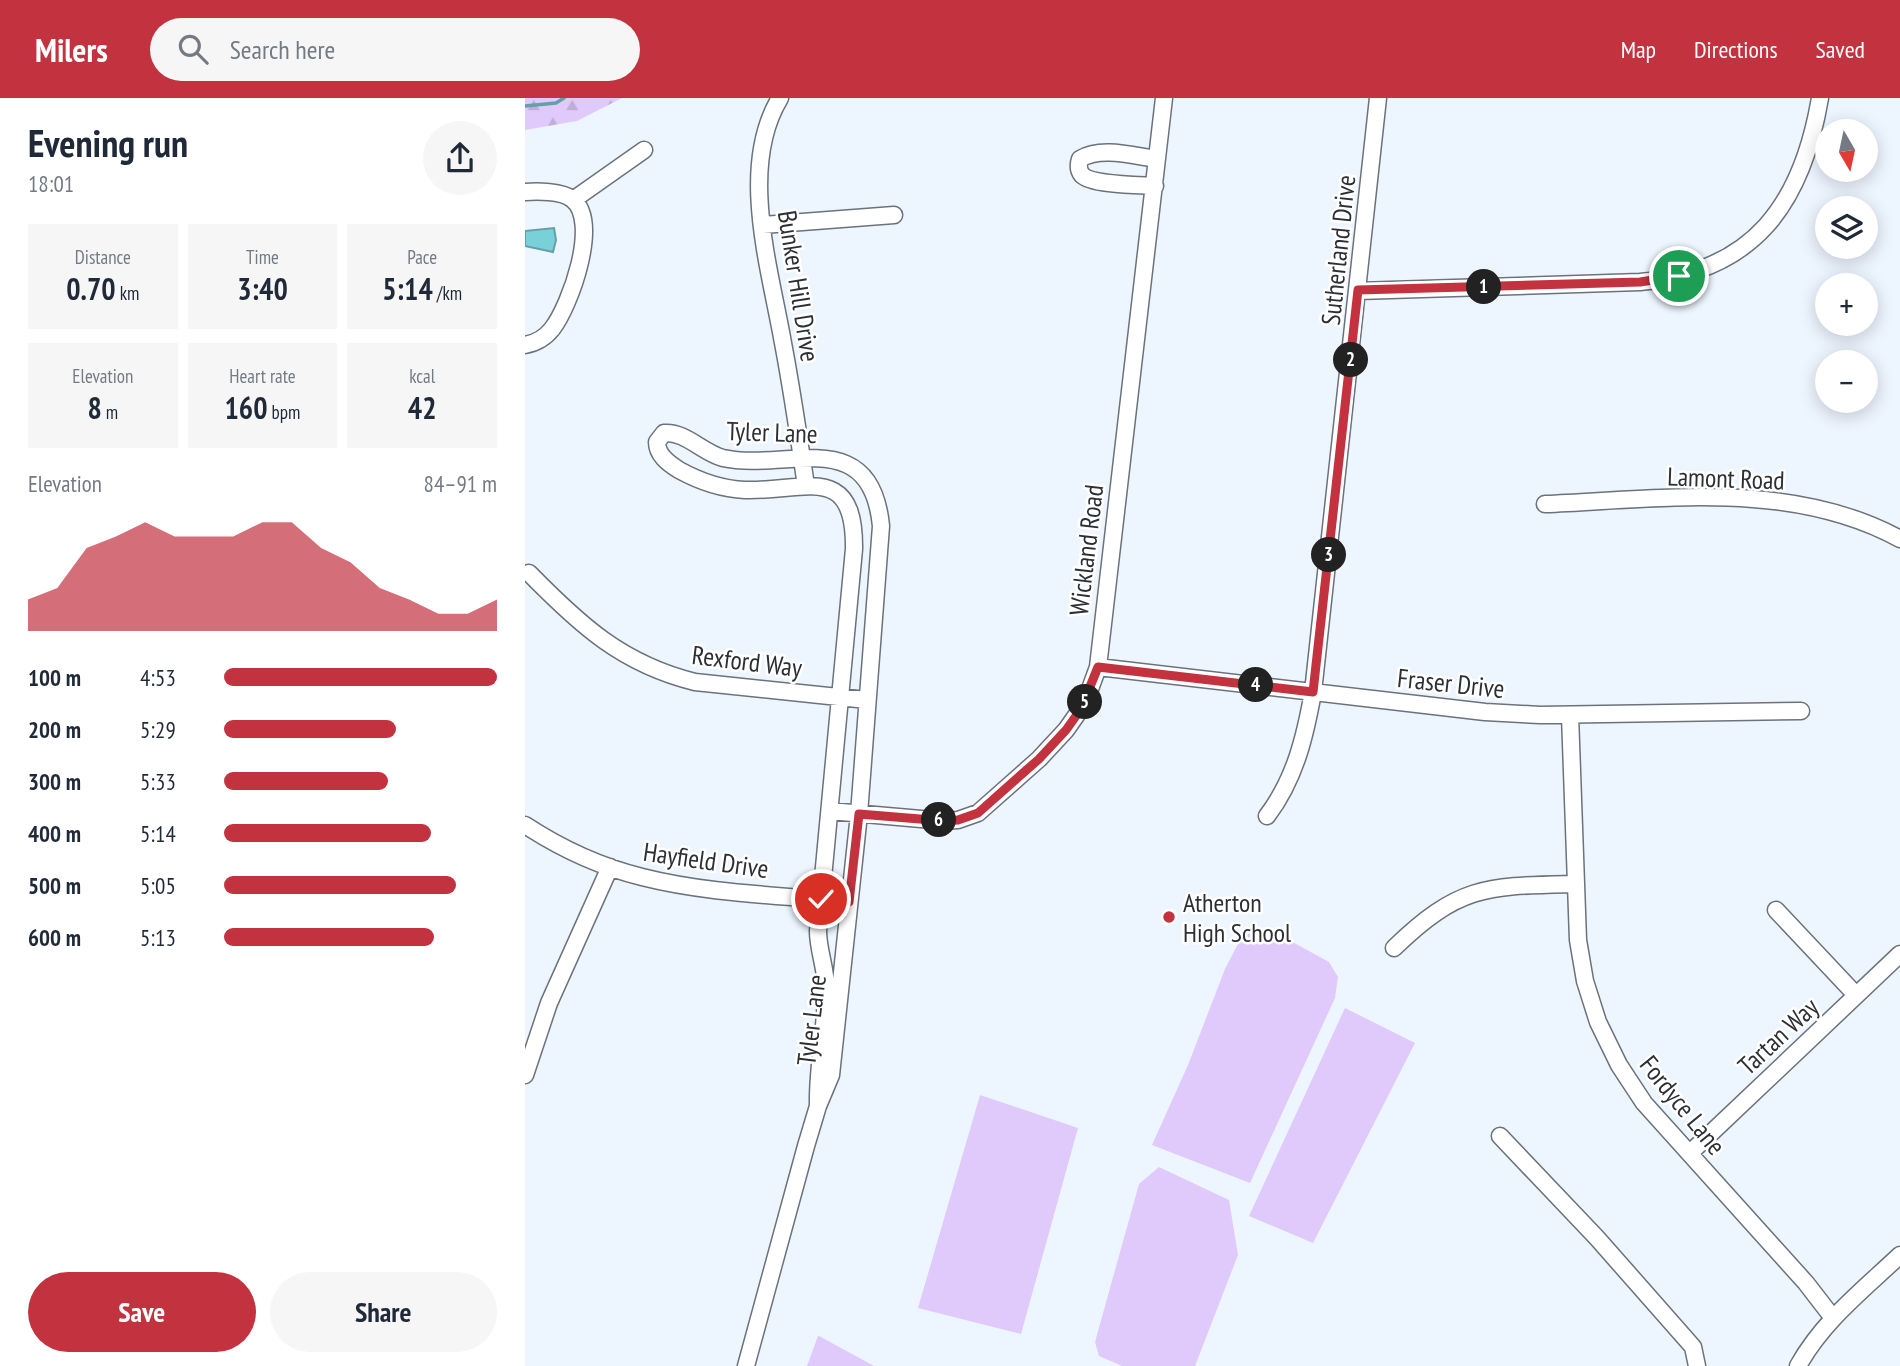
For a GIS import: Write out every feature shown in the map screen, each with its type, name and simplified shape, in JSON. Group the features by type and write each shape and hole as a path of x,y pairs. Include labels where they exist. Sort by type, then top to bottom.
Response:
{"street":[{"name":"Bunker Hill Drive","path":"780,98 766,125 759,171 768,275 785,353 806,486"},
{"name":"Wickland Road","path":"830,811 944,821 958,820 978,813 1039,759 1066,730 1085,703 1098,667 1164,98"},
{"name":"Sutherland Drive","path":"1267,816 1297,761 1313,692 1378,98"},
{"path":"1358,290 1640,282 1697,271 1747,243 1775,216 1785,202 1801,172 1820,98"},
{"path":"573,200 643,149"},
{"path":"1155,186 1096,181 1079,172 1078,164 1080,159 1088,154 1103,153 1157,159"},
{"path":"525,192 565,195 573,200 579,207 585,232 581,269 552,329 538,342 525,345"},
{"path":"763,225 894,215"},
{"name":"Tyler Lane","path":"746,1366 818,1106 831,1075 828,1043 827,990 818,946 855,534 845,499 827,487 745,490 703,481 675,467 663,458 656,444 660,436 670,432 722,457 759,460 801,456 840,461 865,477 877,498 881,526 880,548 859,814 828,1043"},
{"name":"Lamont Road","path":"1545,504 1746,498 1821,509 1866,523 1900,539"},
{"name":"Rexford Way","path":"529,573 567,612 596,636 618,650 672,676 695,682 867,700"},
{"name":"Fraser Drive","path":"1098,667 1485,712 1570,715 1801,711"},
{"name":"Fordyce Lane","path":"1570,715 1581,962 1598,1021 1619,1065 1644,1103 1806,1283 1833,1318"},
{"name":"Hayfield Drive","path":"525,825 572,852 639,877 671,883 849,902"},
{"path":"525,1075 549,1003 610,867"},
{"path":"1394,948 1420,922 1466,895 1504,886 1576,884"},
{"path":"1776,910 1856,995"},
{"name":"Tartan Way","path":"1689,1153 1900,954"},
{"path":"1500,1136 1597,1238 1693,1347 1697,1366"},
{"path":"1798,1366 1811,1343 1833,1318 1900,1255"}],"green space":[{"path":"525,98 622,98 577,121 525,130"},
{"path":"1254,930 1276,933 1329,962 1338,977 1335,998 1250,1183 1152,1145 1188,1065 1225,969 1240,940"},
{"path":"1345,1008 1415,1043 1313,1243 1249,1216"},
{"path":"980,1095 1078,1128 1021,1334 918,1308"},
{"path":"1159,1167 1229,1200 1238,1255 1195,1366 1122,1366 1099,1356 1095,1342 1139,1184"},
{"path":"819,1336 874,1366 807,1366"}],"water":[{"path":"554,228 556,240 553,252 525,246 525,231"}],"waterway":[{"path":"525,106 556,103 564,98"}],"place":[{"name":"Atherton High School","path":"1169,917"}],"route":[{"path":"821,899 849,902 859,814 944,821 958,820 978,813 1039,759 1066,730 1085,703 1098,667 1313,692 1358,290 1640,282 1679,276"}]}
